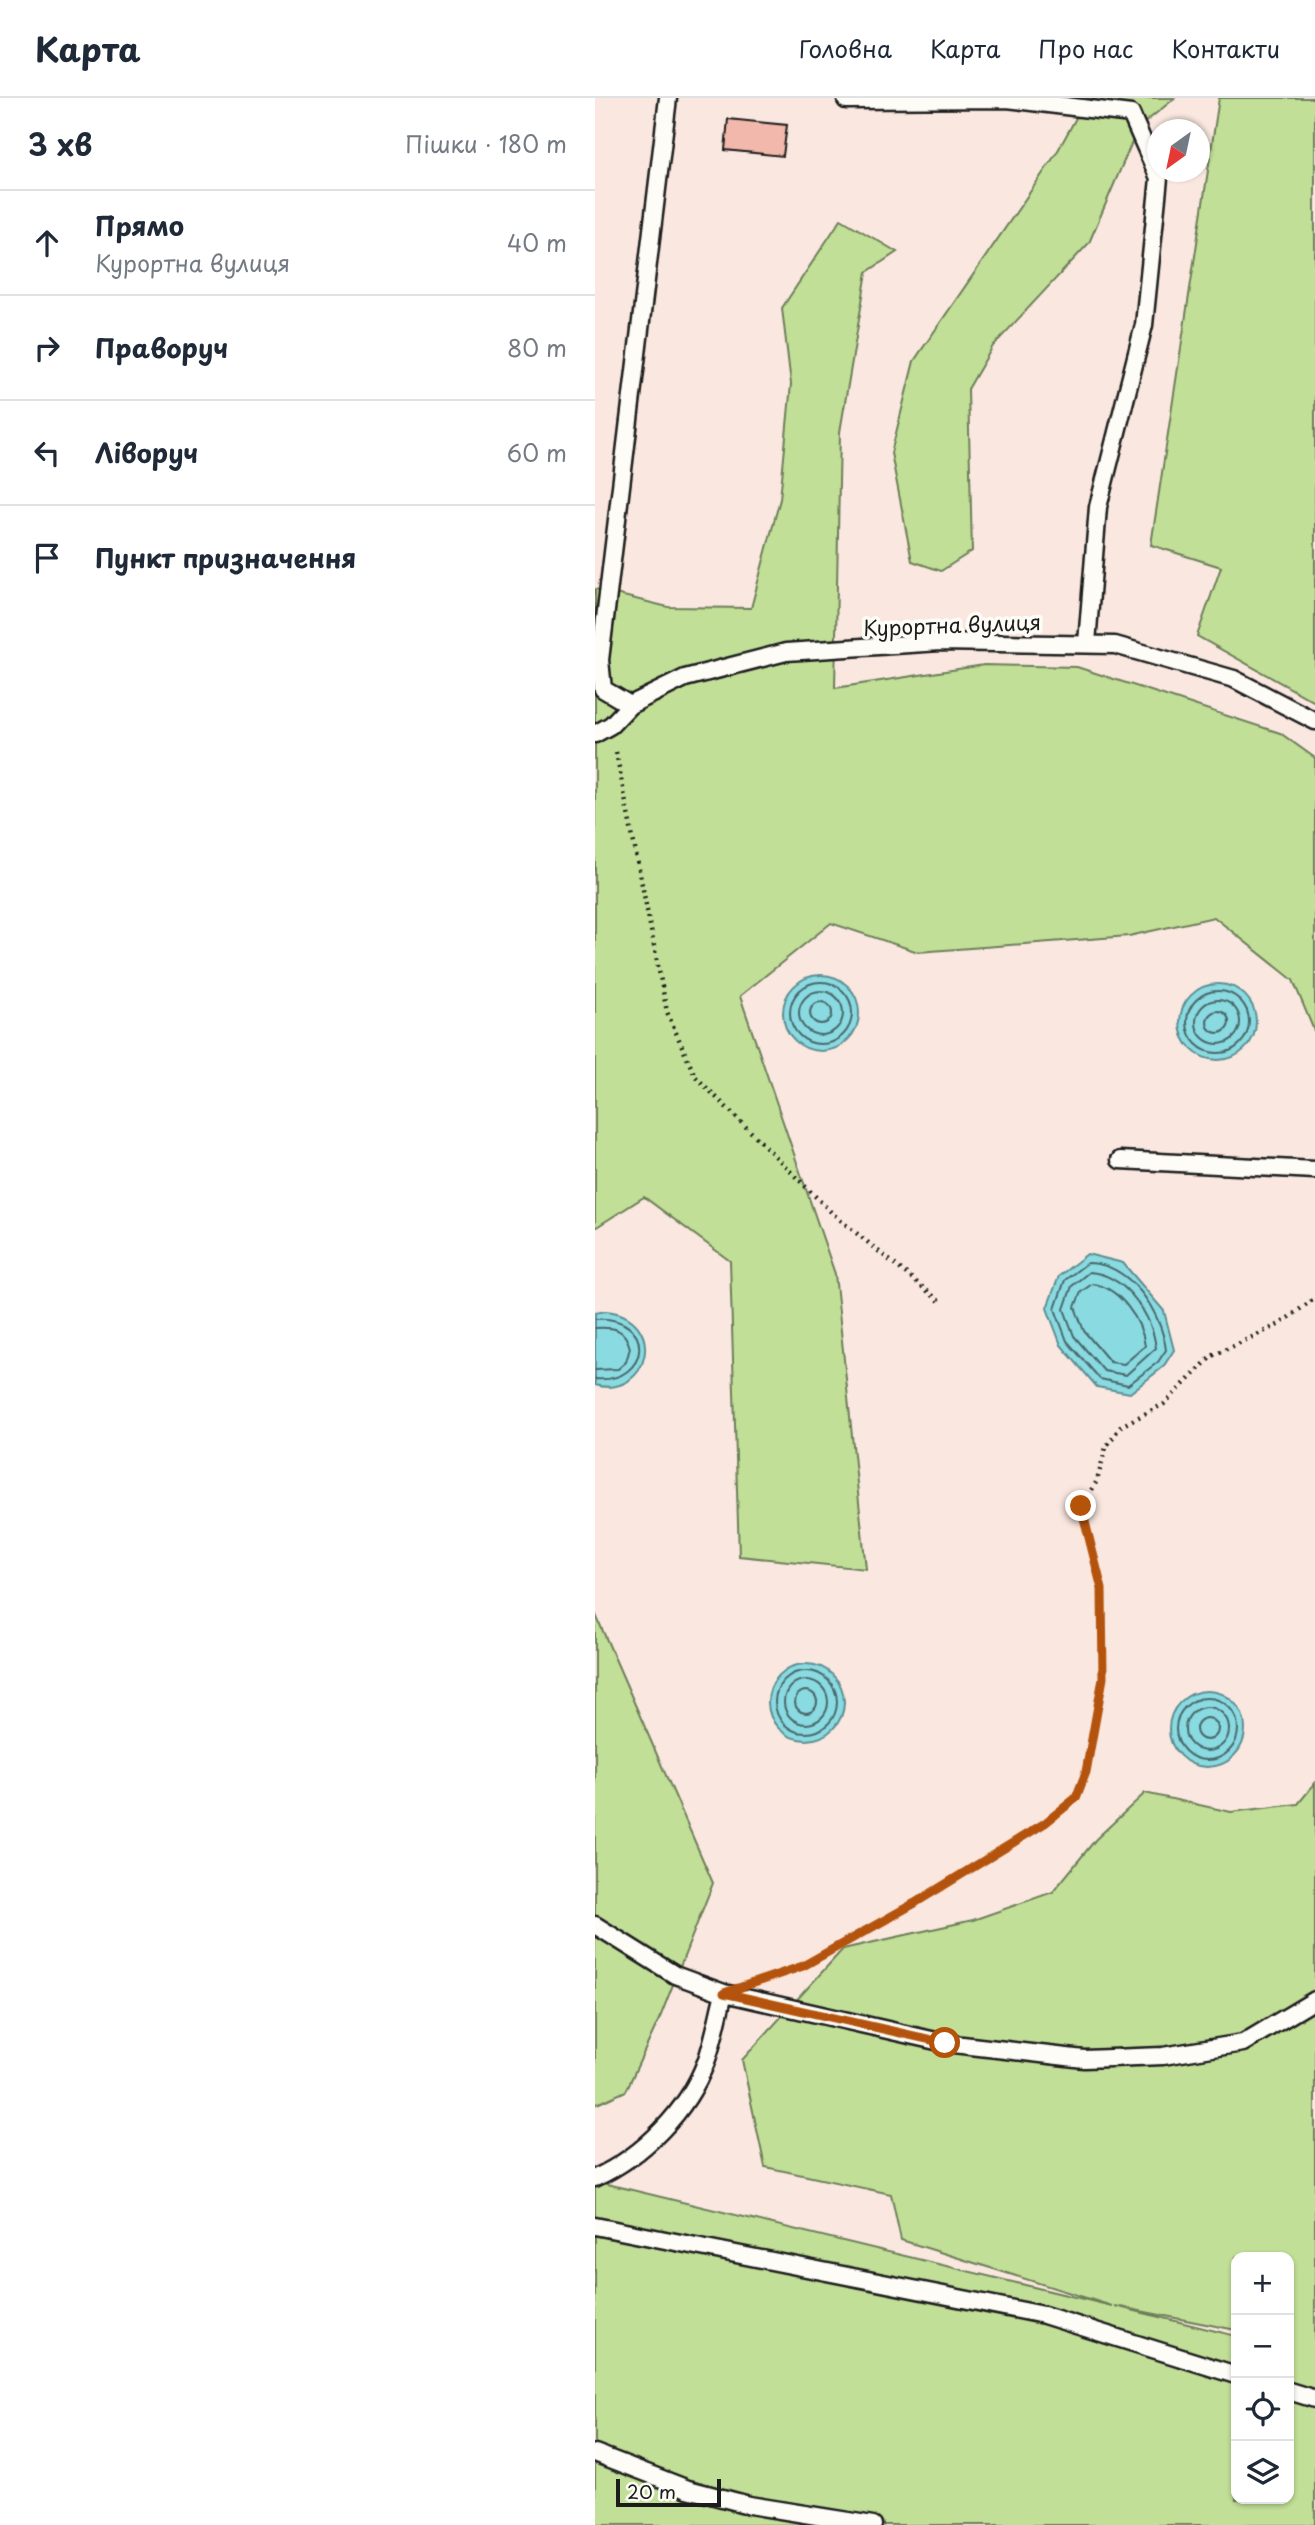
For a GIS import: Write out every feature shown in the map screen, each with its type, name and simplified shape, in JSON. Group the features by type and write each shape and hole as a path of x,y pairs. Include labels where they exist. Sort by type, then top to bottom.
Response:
{"lane":[{"path":"630,705 604,688 600,660 668,98"},
{"path":"846,100 1007,99 1131,114 1159,178 1144,325 1098,507 1087,643"},
{"name":"Курортна вулиця","path":"595,734 611,725 630,705 685,678 786,652 940,642 1115,645 1234,680 1315,721"},
{"path":"1120,1160 1315,1170"},
{"path":"595,1925 675,1975 724,1993 945,2043 1084,2059 1163,2056 1243,2043 1315,2000"},
{"path":"595,2178 639,2152 686,2101 705,2063 724,1993"},
{"path":"595,2226 1044,2315 1231,2373"},
{"path":"1294,2393 1315,2399"},
{"path":"595,2453 688,2489 749,2504 873,2525"}],"path":[{"path":"611,725 667,1013 695,1076 834,1214 942,1303"},
{"path":"724,1993 803,1966 927,1896 1045,1823 1076,1798 1086,1772 1103,1678 1102,1589 1081,1506 1097,1481 1106,1447 1121,1426 1164,1404 1212,1356 1280,1324 1315,1298"}],"green space":[{"path":"1087,98 1175,98 1138,128 1089,243 993,346 968,389 972,551 941,571 912,561 891,453 914,361 1056,154"},
{"path":"1219,98 1315,98 1315,702 1197,636 1221,567 1151,545 1206,182 1210,182 1210,157"},
{"path":"841,219 897,252 867,272 840,432 835,688 984,665 1077,667 1280,733 1315,758 1315,1033 1293,980 1214,917 1129,936 918,952 831,923 740,996 835,1274 866,1569 739,1556 730,1261 644,1197 595,1228 595,589 668,607 751,608 780,499 791,384 782,308"},
{"path":"595,1613 713,1883 661,2015 626,2091 595,2105"},
{"path":"1315,1783 1315,2525 595,2525 595,2181 1112,2306 901,2240 891,2194 765,2167 742,2060 843,1949 973,1920 1053,1892 1096,1839 1145,1793 1231,1812 1298,1804"}],"water":[{"path":"821,975 835,978 848,986 856,999 859,1013 856,1027 848,1040 835,1048 821,1051 807,1048 794,1040 786,1027 783,1013 786,999 794,986 807,978"},
{"path":"1218,984 1232,987 1245,995 1253,1008 1256,1022 1253,1036 1245,1049 1232,1057 1218,1060 1204,1057 1191,1049 1183,1036 1180,1022 1183,1008 1191,995 1204,987"},
{"path":"1087,1254 1123,1263 1164,1311 1174,1350 1163,1367 1130,1393 1097,1387 1061,1345 1047,1308 1059,1276"},
{"path":"606,1311 626,1317 638,1327 644,1341 644,1356 639,1370 629,1381 614,1386 595,1385 595,1313"},
{"path":"806,1664 820,1667 833,1675 841,1688 844,1702 841,1716 833,1729 820,1737 806,1740 792,1737 779,1729 771,1716 768,1702 771,1688 779,1675 792,1667"},
{"path":"1207,1691 1221,1694 1234,1702 1242,1715 1245,1729 1242,1743 1234,1756 1221,1764 1207,1767 1193,1764 1180,1756 1172,1743 1169,1729 1172,1715 1180,1702 1193,1694"}],"building":[{"path":"728,119 787,125 783,156 725,150"}],"route":[{"path":"945,2043 724,1993 803,1966 915,1903 1045,1823 1076,1798 1086,1772 1103,1678 1102,1589 1081,1506"}]}
